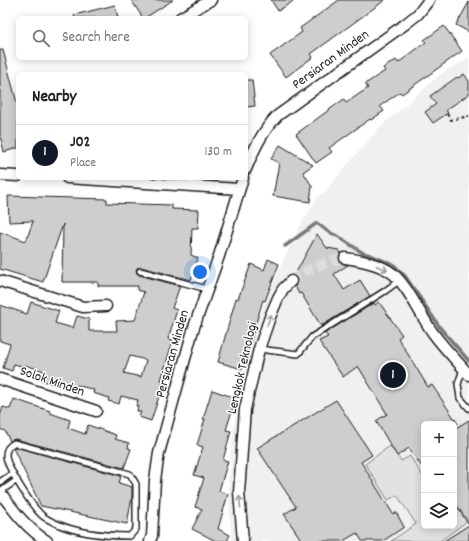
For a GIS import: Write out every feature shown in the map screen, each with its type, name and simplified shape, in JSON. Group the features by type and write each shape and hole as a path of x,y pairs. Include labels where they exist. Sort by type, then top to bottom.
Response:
{"street":[{"path":"183,16 211,0"},
{"name":"Persiaran Minden","path":"248,164 254,147 260,137 277,116 404,25 418,14 429,0"},
{"path":"0,175 16,176"},
{"path":"98,180 239,189"},
{"name":"Persiaran Minden","path":"150,541 153,524 155,480 159,453 193,330 219,256 242,180"},
{"path":"345,258 374,264 390,271 400,280 432,333 466,372"},
{"path":"0,281 83,307 106,306"},
{"name":"Lengkok Teknologi","path":"243,541 239,492 245,409 259,349 278,298 283,289 291,281"},
{"name":"Solok Minden","path":"0,379 96,411"},
{"path":"0,492 20,519 47,541"}],"lane":[{"path":"140,271 207,289"},
{"path":"259,349 298,354 312,337 400,280"},
{"path":"466,372 458,384 460,398 469,408"},
{"path":"14,443 130,474 136,484 136,529 130,536 119,536 85,532 56,523 43,517 36,509 13,473 6,455 8,448 14,443"},
{"path":"0,482 13,473"},
{"path":"0,492 17,480"}],"path":[{"path":"447,114 451,120 469,116"}],"shaded area":[{"path":"469,58 469,541 232,541 229,477 231,449 239,391 253,337 264,305 302,222 318,197 325,191 379,128 442,73"},
{"path":"390,446 401,461 410,456 421,473 421,529 456,529 440,541 391,541 416,524 397,495 388,500 365,464"},
{"path":"457,506 466,522 457,529"}],"building":[{"path":"131,0 173,0 148,16 142,16"},
{"path":"271,0 295,0 278,11"},
{"path":"339,0 385,0 311,54 313,57 286,77 270,55 302,32 300,28"},
{"path":"469,2 469,32 456,25"},
{"path":"115,5 118,16 74,16"},
{"path":"444,26 462,51 402,94 400,92 380,106 384,111 329,148 332,152 316,163 296,134 344,99 346,103 368,88 365,84 385,71 383,68 396,60 398,63 426,42 424,40"},
{"path":"0,50 3,50 16,99 16,149 4,152 0,134"},
{"path":"464,74 469,81 469,94 446,110 448,113 433,123 425,112 436,104 430,96 457,77 458,78"},
{"path":"248,80 252,80 255,106 248,107"},
{"path":"280,145 313,165 303,172 312,186 310,202 273,196 279,163 271,159"},
{"path":"8,196 107,199 107,203 172,205 172,209 199,210 198,228 192,228 191,255 198,258 191,280 141,267 137,268 136,270 139,275 180,286 172,308 177,310 168,339 173,340 161,380 164,381 151,421 139,417 141,412 137,411 138,406 136,406 138,400 121,396 119,404 108,401 109,398 93,393 94,390 77,385 75,392 41,380 44,371 25,365 25,367 14,364 12,371 3,368 10,344 0,341 0,305 27,314 31,302 59,311 55,323 73,328 77,316 89,319 89,331 117,331 116,321 135,320 144,292 137,290 138,286 98,286 98,282 62,282 63,224 43,282 0,269 0,232 26,241 33,221 9,222","holes":["130,356 146,360 141,377 124,373"]},
{"path":"317,234 327,248 339,250 341,253 339,261 348,265 334,274 344,290 360,280 370,296 321,326 301,293 299,294 295,286 297,280 294,276"},
{"path":"268,259 279,264 265,301 263,300 242,369 218,362 236,298 238,299 251,264 264,270"},
{"path":"379,302 402,335 398,338 428,387 432,385 456,421 421,421 421,466 409,448 397,456 376,421 387,414 358,366 343,377 319,341 328,337 325,333 374,303 375,305"},
{"path":"212,390 236,398 226,430 231,431 223,460 228,461 219,491 228,494 218,529 230,535 227,541 216,541 192,529 202,509 195,507 204,478 194,475 203,447 197,445"},
{"path":"14,399 50,411 50,413 70,420 68,428 85,434 88,425 116,435 115,439 129,443 128,448 131,449 124,468 15,439 10,441 5,431 0,429 0,416 3,407 10,409"},
{"path":"336,400 372,455 361,462 393,514 396,512 404,527 383,541 362,541 357,533 343,541 302,541 284,514 296,507 257,448"},
{"path":"469,420 469,524 457,506 457,427"},
{"path":"15,447 121,476 119,483 132,487 132,497 127,524 41,506 13,448"},
{"path":"469,525 469,541 444,541"}],"waterway":[{"path":"285,246 317,223 327,231 363,253 394,265 405,276 441,329 469,361"}],"tunnel":[{"path":"291,281 317,266 345,258"}],"place":[{"name":"J02","path":"393,375"}]}
